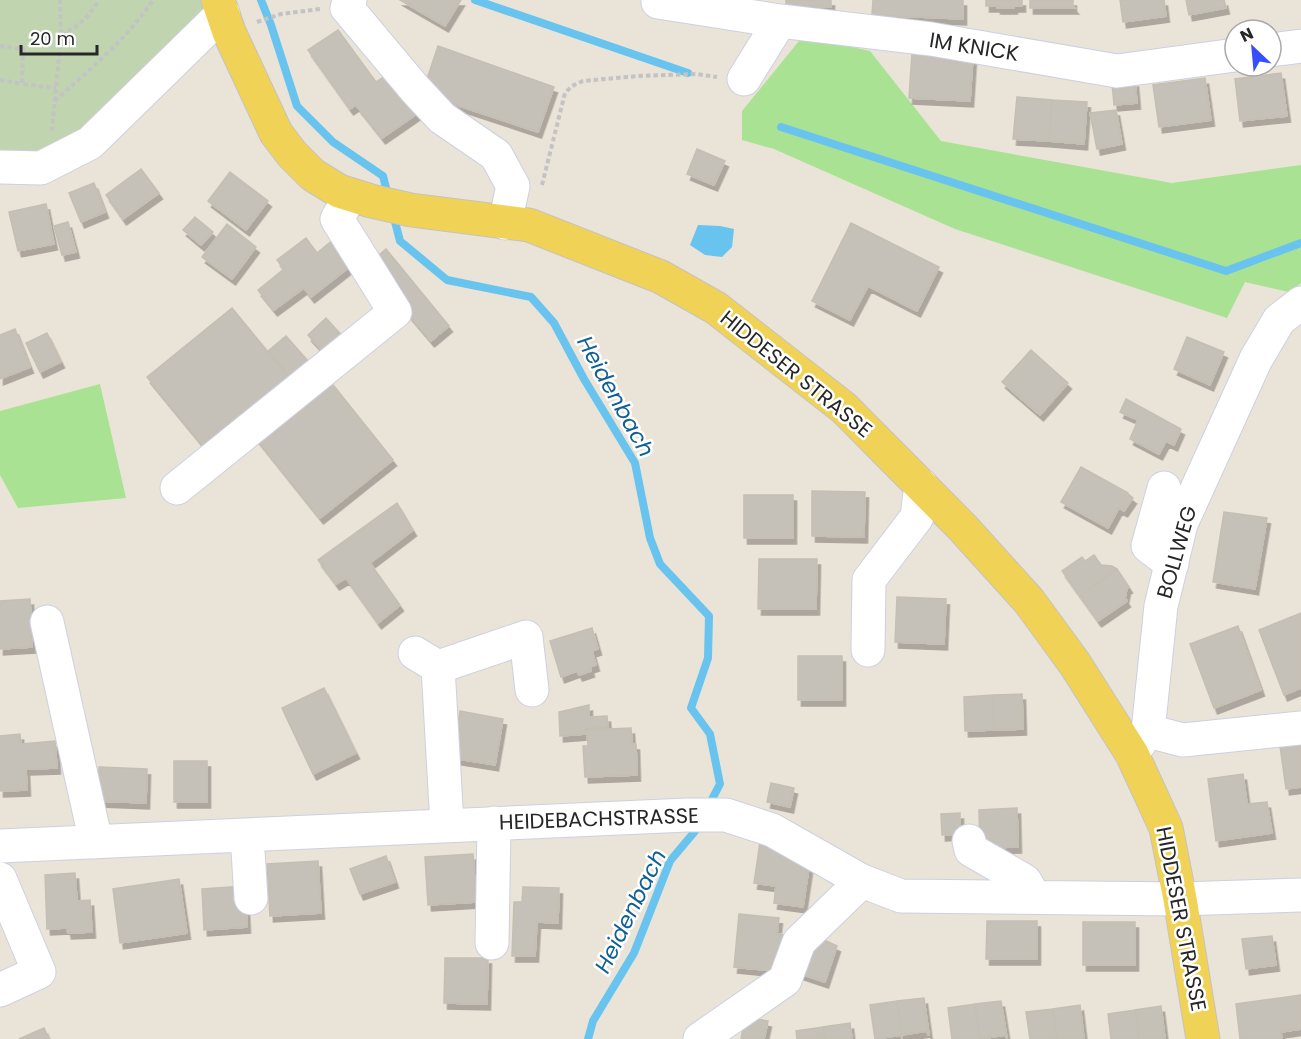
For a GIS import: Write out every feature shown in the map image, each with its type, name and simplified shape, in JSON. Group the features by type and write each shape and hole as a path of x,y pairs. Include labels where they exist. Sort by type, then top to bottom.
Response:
{"main road":[{"name":"HIDDESER STRASSE","path":"230,12 230,32 276,132 292,154 313,175 339,191 361,199 411,210 517,224 661,277 716,308 844,408 1002,570 1029,601 1075,664 1140,742 1166,828 1203,1039"}],"street":[{"name":"IM KNICK","path":"658,2 780,21 931,39 1117,71 1223,57"},
{"path":"349,4 415,89 442,118 496,155 513,186 517,224"},
{"path":"0,167 41,168 90,143 230,12"},
{"path":"744,79 780,21"},
{"path":"1283,48 1301,46"},
{"path":"177,488 395,312 337,219 361,199"},
{"name":"BOLLWEG","path":"1140,742 1161,606 1181,524 1256,359 1279,320 1301,303"},
{"path":"868,650 869,580 917,517 921,485"},
{"path":"1164,488 1148,546 1172,564"},
{"path":"47,621 96,842"},
{"path":"447,825 426,660 526,637 532,690"},
{"path":"1140,742 1301,728"},
{"name":"HEIDEBACHSTRASSE","path":"0,846 447,825 726,815 772,830 862,881 901,896 1180,898 1301,895"},
{"path":"499,929 502,823"},
{"path":"247,835 251,898"},
{"path":"969,841 970,850 1025,881 1034,897"},
{"path":"0,879 39,972 0,990"},
{"path":"700,1039 785,980 799,942 862,881"}],"path":[{"path":"52,126 61,35 60,0"},
{"path":"61,35 78,27 99,0"},
{"path":"54,101 100,59 143,15 153,0"},
{"path":"230,12 281,14 349,4"},
{"path":"0,46 23,49 22,84"},
{"path":"517,224 537,203 565,93 572,86 583,81 638,76 696,75 744,79"},
{"path":"0,80 56,88"}],"green space":[{"path":"0,0 202,0 205,9 84,136 32,159 0,157"},
{"path":"803,36 870,51 941,141 1172,183 1301,165 1301,283 1289,292 1245,282 1227,318 955,229 774,149 742,140 742,111"},
{"path":"100,384 126,498 18,508 0,475 0,411"}],"water":[{"path":"698,225 734,229 732,247 722,257 705,255 690,245"}],"building":[{"path":"400,0 461,0 445,26"},
{"path":"786,0 831,0 831,7 786,5"},
{"path":"873,0 963,0 963,19 872,15"},
{"path":"986,0 1022,0 1022,6 997,8 997,6 986,6"},
{"path":"1030,0 1073,0 1075,8 1030,8"},
{"path":"1120,0 1164,0 1166,16 1123,22"},
{"path":"1186,0 1224,0 1226,8 1189,15"},
{"path":"338,30 376,82 392,72 418,113 382,138 356,105 350,109 308,50"},
{"path":"438,46 554,87 538,132 438,99 424,88"},
{"path":"912,53 973,56 970,101 909,98"},
{"path":"1205,78 1211,120 1159,127 1153,85"},
{"path":"1282,78 1287,116 1240,121 1235,79"},
{"path":"1135,81 1137,103 1114,105 1112,83"},
{"path":"1017,97 1052,100 1049,141 1013,139"},
{"path":"1052,100 1087,102 1084,144 1049,141"},
{"path":"1116,110 1122,144 1097,149 1090,113"},
{"path":"697,149 725,161 714,185 687,174"},
{"path":"141,169 159,193 123,219 106,195"},
{"path":"230,172 268,201 246,230 208,201"},
{"path":"94,183 105,212 81,222 69,193"},
{"path":"46,204 54,244 18,251 9,212"},
{"path":"195,217 213,232 201,245 183,230"},
{"path":"68,222 76,252 62,255 54,226"},
{"path":"851,223 939,267 917,311 868,286 850,320 812,301"},
{"path":"227,224 256,247 232,279 202,257"},
{"path":"306,238 317,253 334,239 353,264 311,297 304,288 274,310 258,290 284,269 277,260"},
{"path":"386,249 449,326 431,341 367,265"},
{"path":"232,308 291,380 206,449 147,377"},
{"path":"326,318 345,339 327,356 308,335"},
{"path":"15,329 30,367 0,379 0,335"},
{"path":"47,333 61,362 40,372 26,343"},
{"path":"286,336 308,361 290,377 268,351"},
{"path":"1187,337 1224,352 1210,385 1174,369"},
{"path":"1031,350 1068,383 1040,415 1002,382"},
{"path":"326,376 393,460 320,518 253,434"},
{"path":"1126,399 1181,429 1174,445 1166,441 1159,454 1130,439 1138,420 1120,412"},
{"path":"1081,467 1133,498 1124,511 1119,508 1108,528 1061,502"},
{"path":"812,491 865,492 864,537 812,536"},
{"path":"744,495 793,495 793,538 744,538"},
{"path":"397,503 413,530 370,563 400,605 378,623 346,578 336,584 318,560"},
{"path":"1224,512 1267,518 1255,589 1213,582"},
{"path":"1094,555 1101,565 1117,569 1080,596 1062,571 1082,557 1085,561"},
{"path":"759,559 817,559 816,609 758,609"},
{"path":"1117,569 1129,587 1125,598 1127,601 1098,621 1080,596"},
{"path":"897,597 946,599 944,644 895,642"},
{"path":"30,599 32,647 0,649 0,601"},
{"path":"1301,613 1301,688 1284,695 1259,630"},
{"path":"1238,626 1261,690 1214,708 1190,644"},
{"path":"592,628 598,649 592,651 596,665 590,667 591,671 579,675 577,671 561,677 550,641"},
{"path":"798,656 842,656 842,700 798,700"},
{"path":"324,688 356,753 313,774 282,708"},
{"path":"1022,694 1023,729 994,730 993,695"},
{"path":"993,695 994,730 965,731 964,697"},
{"path":"589,705 589,717 607,716 608,727 585,729 585,734 560,736 559,712"},
{"path":"460,711 503,719 495,765 452,758"},
{"path":"631,728 632,744 636,744 637,775 585,777 583,746 588,746 587,730"},
{"path":"20,734 21,744 55,741 57,768 26,769 27,790 0,791 0,736"},
{"path":"1301,743 1301,787 1286,789 1280,746"},
{"path":"174,761 207,761 207,802 174,802"},
{"path":"99,767 147,769 146,803 98,801"},
{"path":"1243,774 1247,804 1267,802 1272,833 1216,841 1208,779"},
{"path":"771,783 794,788 790,807 767,802"},
{"path":"1017,808 1018,847 980,848 979,810"},
{"path":"960,813 960,834 942,835 941,814"},
{"path":"760,842 810,861 803,907 774,903 776,886 754,883"},
{"path":"473,854 476,902 428,905 425,857"},
{"path":"386,856 395,882 360,894 350,869"},
{"path":"318,861 321,913 270,916 267,864"},
{"path":"75,873 77,901 90,900 92,932 68,933 67,928 47,929 45,875"},
{"path":"179,879 187,933 120,943 113,889"},
{"path":"245,886 247,927 204,930 202,889"},
{"path":"523,887 559,888 558,923 537,922 535,956 512,956 514,902 522,902"},
{"path":"739,914 779,918 777,934 785,935 783,957 775,957 773,971 734,967"},
{"path":"987,921 1037,921 1037,959 986,959"},
{"path":"1083,922 1135,922 1135,965 1083,965"},
{"path":"813,935 837,946 825,982 798,973"},
{"path":"1272,936 1276,965 1246,969 1242,939"},
{"path":"445,958 488,958 487,1004 444,1003"},
{"path":"1301,995 1301,1029 1281,1032 1282,1039 1240,1039 1236,1004"},
{"path":"924,998 929,1035 927,1031 902,1035 902,1039 897,1001"},
{"path":"897,1001 902,1039 901,1035 875,1039 870,1005"},
{"path":"1001,1001 1007,1038 1005,1035 980,1039 975,1004"},
{"path":"975,1004 980,1039 952,1039 948,1008"},
{"path":"1080,1005 1084,1039 1057,1039 1053,1009"},
{"path":"1161,1006 1165,1039 1139,1039 1135,1010"},
{"path":"1053,1009 1057,1039 1030,1039 1026,1012"},
{"path":"1135,1010 1139,1039 1111,1039 1108,1014"},
{"path":"745,1017 768,1021 764,1039 741,1039"},
{"path":"850,1023 852,1039 825,1039 823,1027"},
{"path":"823,1027 825,1039 797,1039 796,1031"},
{"path":"44,1028 49,1039 19,1039"}],"waterway":[{"name":"Heidenbach","path":"261,0 297,106 333,142 383,176 388,196"},
{"path":"475,0 688,73"},
{"path":"781,127 1226,271 1301,243"},
{"name":"Heidenbach","path":"393,214 400,241 447,280 531,297 554,323 584,379 635,463 650,538 660,564 709,616 708,658 691,708 710,734 720,784 709,805"},
{"name":"Heidenbach","path":"588,1039 593,1021 634,953 670,861 699,824"}]}
